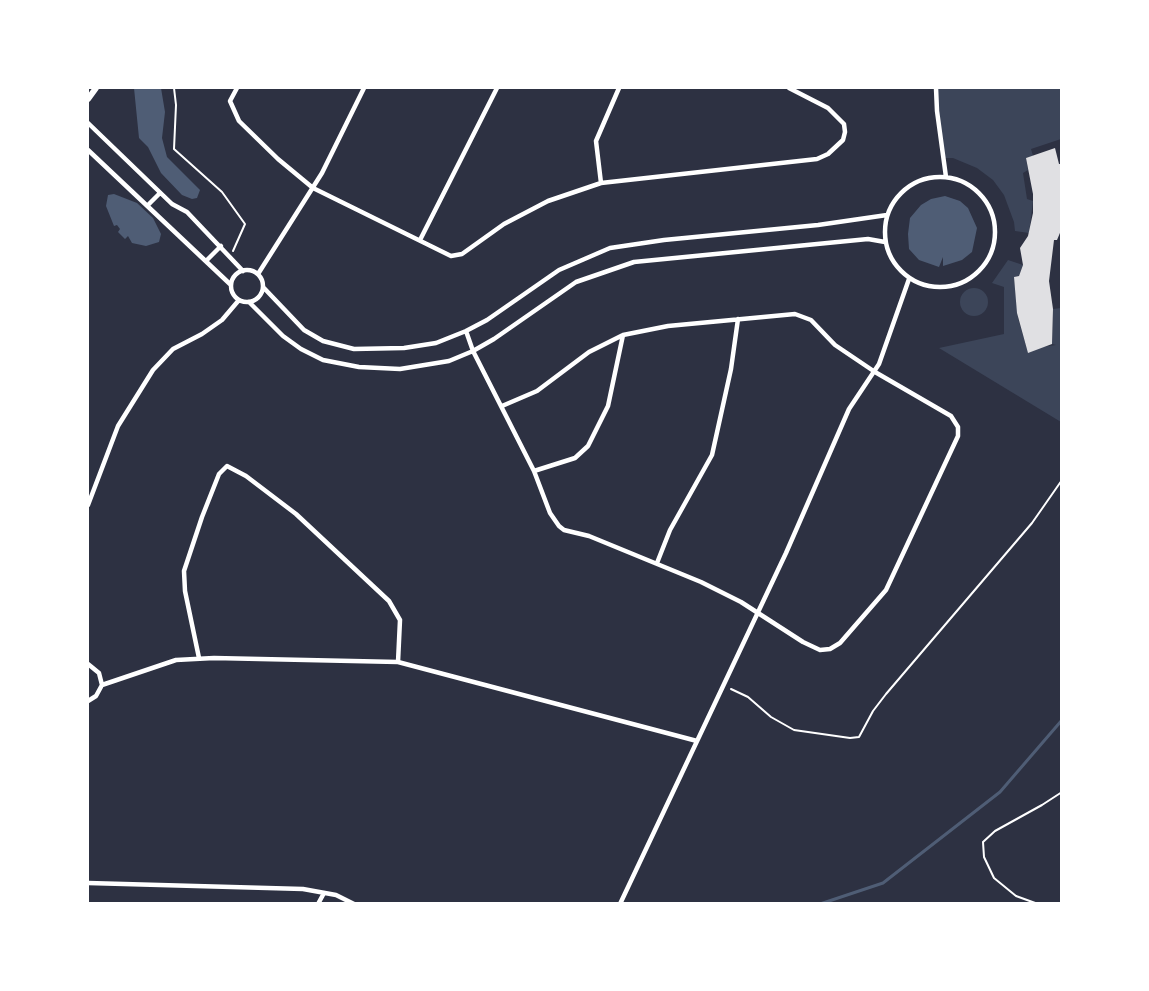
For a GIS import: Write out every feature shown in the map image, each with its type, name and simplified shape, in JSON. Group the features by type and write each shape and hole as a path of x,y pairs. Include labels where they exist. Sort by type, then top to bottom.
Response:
{"main road":[{"path":"88,100 96,88"}],"street":[{"path":"237,88 230,102 239,121 278,159 313,188 420,240 444,254 458,256 468,251 504,224 548,201 601,183 817,159 828,154 843,140 846,132 844,124 828,108 788,88"},
{"path":"258,274 313,188 364,88"},
{"path":"420,240 497,88"},
{"path":"601,183 596,141 619,88"},
{"path":"936,88 937,111 946,176"},
{"path":"88,123 172,204 187,212 233,258 243,271"},
{"path":"88,150 231,285"},
{"path":"934,176 946,176 965,182 981,194 992,212 996,231 992,251 982,268 966,281 948,287 927,287 909,279 898,269 889,256 885,242 886,215 892,203 910,185 934,176"},
{"path":"148,206 160,193"},
{"path":"258,274 263,287 304,330 335,346 354,349 404,348 436,343 466,331 487,320 559,270 610,248 648,242 818,225 886,215"},
{"path":"249,302 283,336 301,349 323,360 359,367 400,369 449,361 473,351 494,339 576,282 634,262 868,239 885,242"},
{"path":"206,261 221,246"},
{"path":"258,274 243,271 234,276 231,292 239,300 249,302 257,299 263,287"},
{"path":"620,904 758,612 849,409 875,372 909,279"},
{"path":"88,505 118,426 153,370 173,349 202,334 222,320 239,300"},
{"path":"466,331 473,351 534,471 550,513 564,530 589,536 701,582 758,612 813,648 825,650 834,648 846,637 886,590 894,577 953,448 958,430 950,416 835,346 805,316 784,315 738,318 668,326 622,335 589,352 537,391 502,406"},
{"path":"657,563 670,530 712,455 731,369 738,318"},
{"path":"534,471 575,458 588,446 608,406 622,335"},
{"path":"199,658 185,591 184,571 219,474 228,466 246,476 296,514 389,601 400,620 398,662"},
{"path":"102,685 164,663 199,658 398,662 697,740"},
{"path":"88,664 99,672 102,685 96,696 88,701"},
{"path":"88,883 303,889 336,895 354,904"},
{"path":"318,904 324,893"}],"path":[{"path":"174,88 174,149 222,192 245,224 233,249 233,258"},
{"path":"723,687 748,697 771,716 794,730 850,738 859,737 873,711 886,694 1032,523 1062,480"},
{"path":"1038,904 1016,896 994,878 984,857 983,842 995,830 1051,800 1062,792"}],"shaded area":[{"path":"134,88 161,88 165,112 162,138 167,157 200,190 197,198 192,199 182,195 161,173 148,147 139,138"},
{"path":"938,88 1061,88 1061,139 1031,149 1033,156 1026,158 1028,170 1023,173 1027,199 1033,201 1029,233 1015,231 1014,222 1004,195 993,180 977,168 953,158 944,158 936,101"},
{"path":"114,194 137,203 153,218 161,234 159,242 146,246 132,243 128,236 125,239 118,232 120,229 117,225 114,226 106,206 108,195"},
{"path":"945,196 960,201 968,208 977,228 972,252 962,260 943,266 943,257 939,267 919,260 909,249 908,234 910,218 921,205 931,199"},
{"path":"1008,260 1023,265 1019,276 1014,277 1018,318 1027,349 1056,345 1052,344 1053,309 1061,308 1061,422 939,348 1004,334 1004,287 992,283"},
{"path":"974,288 984,292 988,302 984,312 974,316 964,312 960,302 964,292"}],"building":[{"path":"1055,148 1059,164 1062,164 1062,228 1057,240 1054,240 1049,281 1053,309 1052,344 1028,353 1017,313 1014,277 1019,276 1023,265 1020,248 1028,236 1033,213 1033,194 1026,158"}],"waterway":[{"path":"820,904 883,883 1000,792 1062,720"}]}
